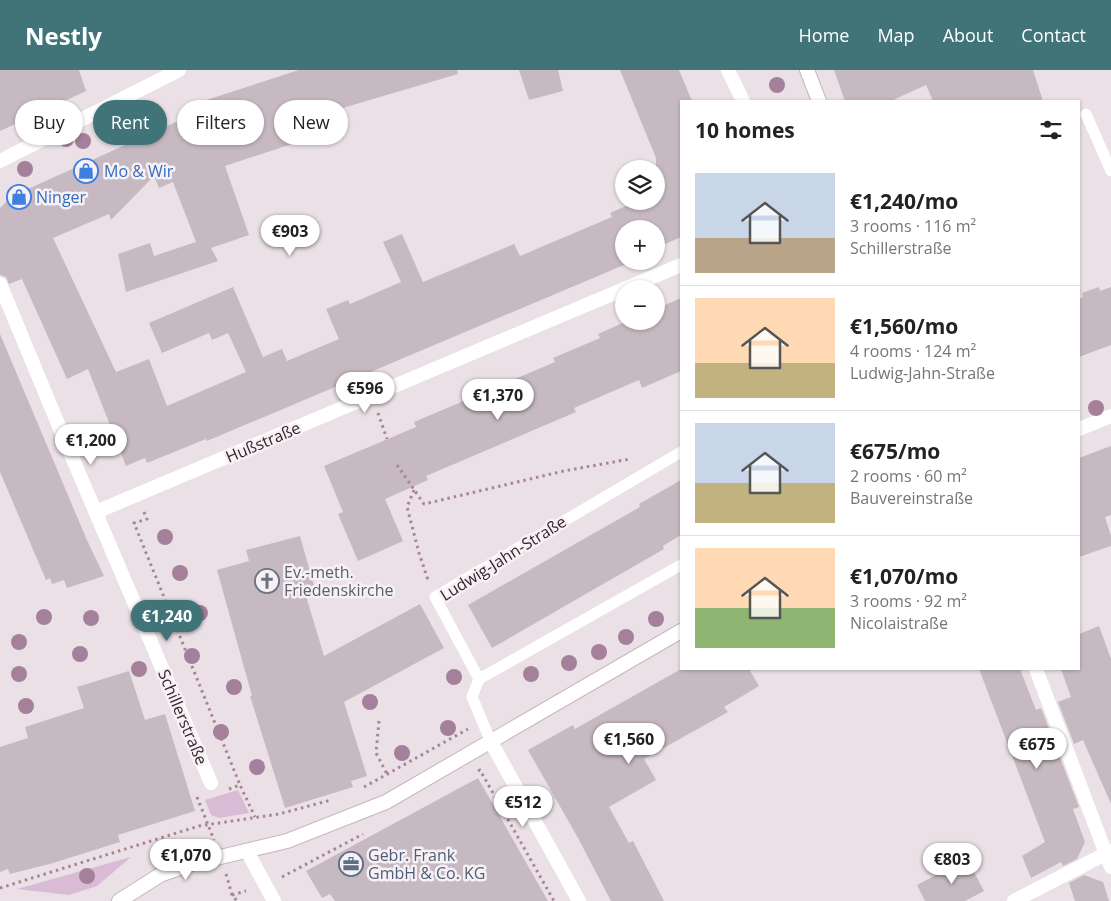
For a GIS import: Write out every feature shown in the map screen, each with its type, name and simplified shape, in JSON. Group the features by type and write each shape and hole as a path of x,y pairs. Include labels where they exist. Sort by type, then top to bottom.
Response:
{"street":[{"path":"0,161 179,70"},
{"path":"728,70 743,100"},
{"path":"807,70 819,100"},
{"name":"Hußstraße","path":"645,280 680,265"},
{"name":"Schillerstraße","path":"0,284 96,512 208,789"},
{"name":"Hußstraße","path":"96,512 615,293"},
{"path":"1080,429 1111,416"},
{"path":"119,901 160,875 190,864 287,841 386,802 680,632"},
{"path":"1036,670 1108,852 1111,867"},
{"path":"491,742 579,901"},
{"path":"247,851 274,901"},
{"path":"1014,901 1108,852"}],"lane":[{"path":"1086,114 1111,171"},
{"name":"Ludwig-Jahn-Straße","path":"479,679 435,598 680,453"},
{"path":"491,742 472,697 479,679 680,567"}],"path":[{"path":"372,396 387,439"},
{"path":"397,465 424,504 564,471 636,458"},
{"path":"414,490 407,507 418,554 435,598"},
{"path":"138,495 147,519 134,523 240,785 255,817"},
{"path":"379,720 376,753 387,774"},
{"path":"359,790 481,721"},
{"path":"471,775 480,770 554,901"},
{"path":"223,791 240,785"},
{"path":"208,789 197,798 208,824"},
{"path":"0,888 208,824 279,814 334,800"},
{"path":"237,901 232,895 265,885 298,870 367,832"}],"shaded area":[{"path":"238,790 249,813 219,818 211,815 205,800"},
{"path":"131,857 97,886 69,895 17,889"}],"building":[{"path":"0,70 79,70 86,91 67,100 15,100 15,124 0,131"},
{"path":"299,70 457,70 458,74 348,106 348,100 274,100 274,145 289,145 225,166 249,235 211,248 218,261 126,292 118,254 150,243 154,256 196,242 173,182 159,188 154,176 111,220 109,214 53,238 116,372 149,359 167,406 246,372 228,333 212,340 209,333 162,353 149,323 233,287 263,357 282,349 287,361 339,339 326,309 348,300 350,304 401,282 383,242 402,234 423,282 514,244 520,256 612,217 610,213 617,210 665,210 665,160 656,160 620,70 679,70 692,100 680,100 680,237 665,244 665,220 615,220 615,269 207,441 206,439 147,463 145,458 126,466 88,369 67,379 22,279 9,284 6,277 0,275 0,208 7,201 28,189 125,145 167,145 167,126 177,122 177,145 264,145 264,100 206,100"},
{"path":"519,70 558,70 563,91 529,100"},
{"path":"834,70 1033,70 1043,100 933,100 926,85 893,100 845,100"},
{"path":"1099,287 1100,291 1111,287 1111,345 1080,357 1080,298 1083,297 1082,293"},
{"path":"680,298 680,371 642,388 639,380 574,408 576,412 426,476 428,480 385,499 403,541 358,561 338,514 343,512 324,466 416,427 414,422 555,362 553,358 600,338 598,334 615,326 615,330 665,330 665,305"},
{"path":"0,334 86,538 104,576 67,588 64,580 52,584 50,578 46,580 0,472"},
{"path":"1111,446 1111,515 1105,517 1111,536 1111,546 1080,557 1080,458"},
{"path":"680,481 680,536 663,546 664,549 492,648 468,605 640,507 639,504"},
{"path":"300,536 316,593 306,596 324,656 420,604 444,648 344,702 367,776 351,781 353,787 285,808 250,696 252,696 217,570 249,561 246,550"},
{"path":"1099,626 1111,659 1111,804 1083,740 1074,744 1058,702 1071,697 1061,670 1080,670 1080,634"},
{"path":"680,670 750,670 759,686 724,707 728,712 644,759 656,780 609,807 629,843 633,841 664,901 611,901 528,750 573,725 575,729"},
{"path":"979,670 1020,670 1036,710 1041,708 1079,807 1073,809 1085,842 1077,859 1063,866 1061,862 1031,878 1022,856 1045,842"},
{"path":"129,671 145,720 165,714 195,811 118,835 120,842 53,863 10,874 8,869 0,872 0,747 28,738 25,727 84,708 77,687"},
{"path":"478,778 548,901 335,901 330,894 322,898 306,871"},
{"path":"967,859 984,891 965,901 925,901 917,885"},
{"path":"1084,875 1103,882 1109,901 1075,901 1069,883"}],"place":[{"name":"Mo & Wir","path":"86,171"},
{"name":"Ninger","path":"19,197"},
{"name":"Ev.-meth. Friedenskirche","path":"267,581"},
{"name":"Gebr. Frank GmbH & Co. KG","path":"351,864"}]}
